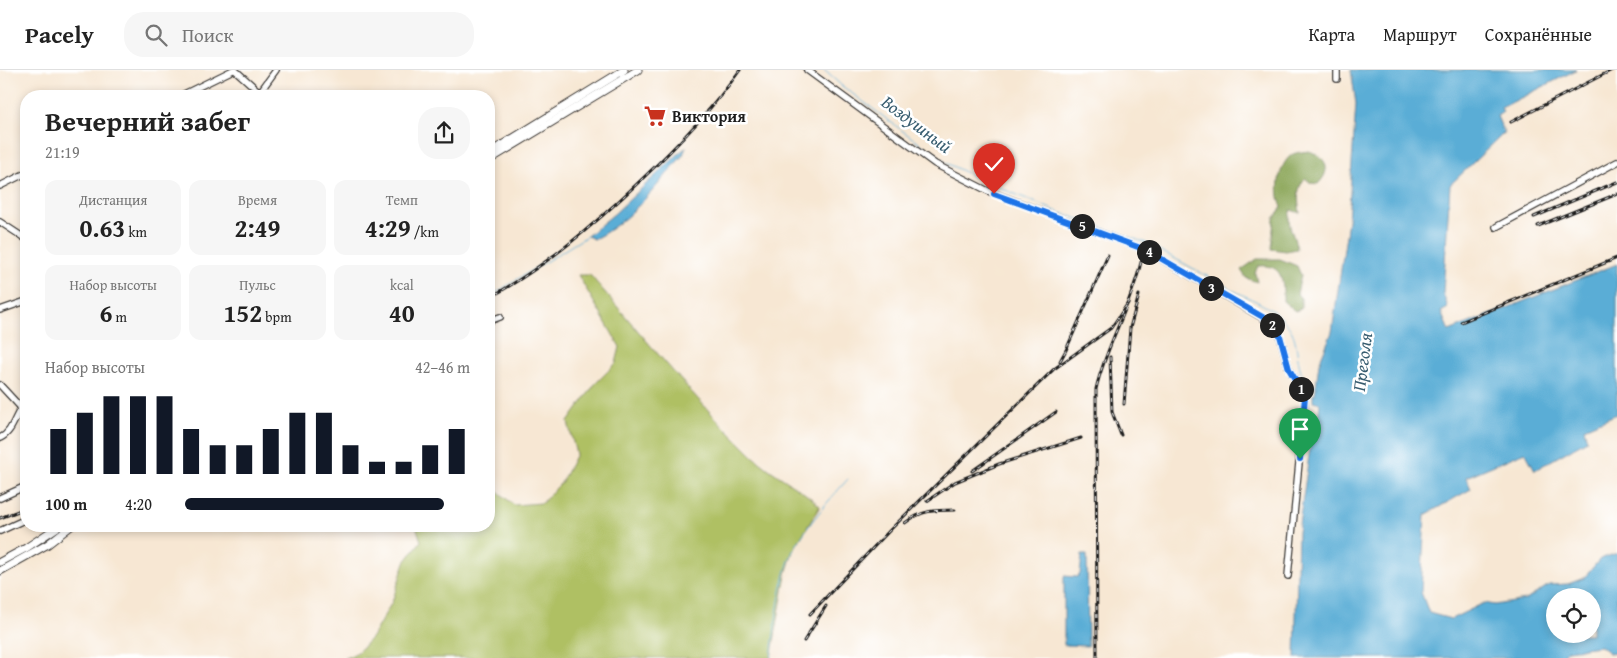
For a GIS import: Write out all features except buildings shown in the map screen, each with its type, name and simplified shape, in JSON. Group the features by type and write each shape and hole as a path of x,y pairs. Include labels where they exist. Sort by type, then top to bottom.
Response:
{"main road":[{"path":"495,149 624,70"},
{"path":"495,156 638,70"},
{"path":"0,562 35,543 51,532"},
{"path":"0,571 48,544 63,532"}],"street":[{"path":"192,90 234,70 257,90"},
{"path":"264,90 276,70"},
{"path":"807,70 935,164 988,191 1146,250 1268,320 1279,332 1289,369 1304,393 1305,401 1288,576"},
{"path":"1337,70 1337,79"},
{"path":"1496,228 1617,162"},
{"path":"0,186 20,176"},
{"path":"0,222 20,235"},
{"path":"0,310 20,303"},
{"path":"495,319 500,317"},
{"path":"0,386 20,406"},
{"path":"0,438 4,436 16,420 20,410"},
{"path":"0,498 20,489"},
{"path":"0,531 20,522"}],"green space":[{"path":"1309,151 1323,160 1326,169 1318,184 1311,183 1305,178 1299,190 1300,213 1291,210 1289,215 1297,249 1286,251 1271,249 1274,219 1282,207 1278,186 1281,171 1288,158 1293,154"},
{"path":"1257,259 1280,259 1297,266 1301,275 1297,294 1301,298 1301,309 1295,311 1283,301 1282,281 1280,275 1273,268 1258,266 1255,273 1257,282 1246,278 1241,270"},
{"path":"578,275 590,275 690,390 753,456 820,506 793,551 786,574 771,658 345,658 358,652 372,637 392,602 405,562 421,541 418,532 495,532 495,489 514,505 542,503 561,483 576,454 568,422 595,384 616,363 620,347"}],"water":[{"name":"Преголя","path":"1351,70 1576,70 1501,108 1503,112 1497,116 1504,133 1450,185 1443,293 1448,308 1441,312 1449,331 1617,264 1617,414 1584,428 1587,440 1535,470 1525,452 1466,477 1471,489 1425,515 1421,592 1429,613 1451,619 1484,603 1495,605 1526,600 1549,585 1568,584 1584,578 1600,559 1617,553 1617,652 1609,653 1600,646 1567,650 1560,658 1295,658 1298,532 1314,420 1318,420 1320,403 1313,401 1313,394 1315,394 1319,363 1332,332 1348,221 1356,104"},
{"path":"686,147 683,155 643,202 632,212 594,239 587,236 614,214"},
{"path":"1082,555 1087,555 1088,646 1064,645 1064,576 1077,577 1080,574"}],"waterway":[{"name":"Воздушный","path":"824,70 842,86 946,163 1056,211 1146,243 1220,283"},
{"path":"495,293 587,236"},
{"name":"Воздушный","path":"1225,286 1262,304 1286,323 1295,339 1299,363 1304,377 1316,386"},
{"path":"771,658 779,602 789,559 812,521 848,479"}],"railway":[{"path":"495,295 549,259 622,198 693,128 740,70"},
{"path":"1511,122 1612,70"},
{"path":"1534,217 1617,182"},
{"path":"1538,226 1617,194"},
{"path":"1060,361 1108,255"},
{"path":"1461,322 1617,258"},
{"path":"1097,658 1096,389 1100,373 1137,278 1141,262"},
{"path":"1124,404 1130,328 1139,295"},
{"path":"810,614 890,530 1054,369 1111,328 1128,303"},
{"path":"1110,357 1112,412 1121,435"},
{"path":"972,471 1056,412"},
{"path":"927,501 955,482 999,464 1081,438"},
{"path":"0,518 20,510"},
{"path":"905,523 917,515 941,510 955,510"},
{"path":"804,641 826,606"}],"place":[{"name":"Виктория","path":"655,116"}],"route":[{"path":"994,194 1146,250 1188,276 1268,320 1279,332 1289,369 1305,396 1300,459"}]}
